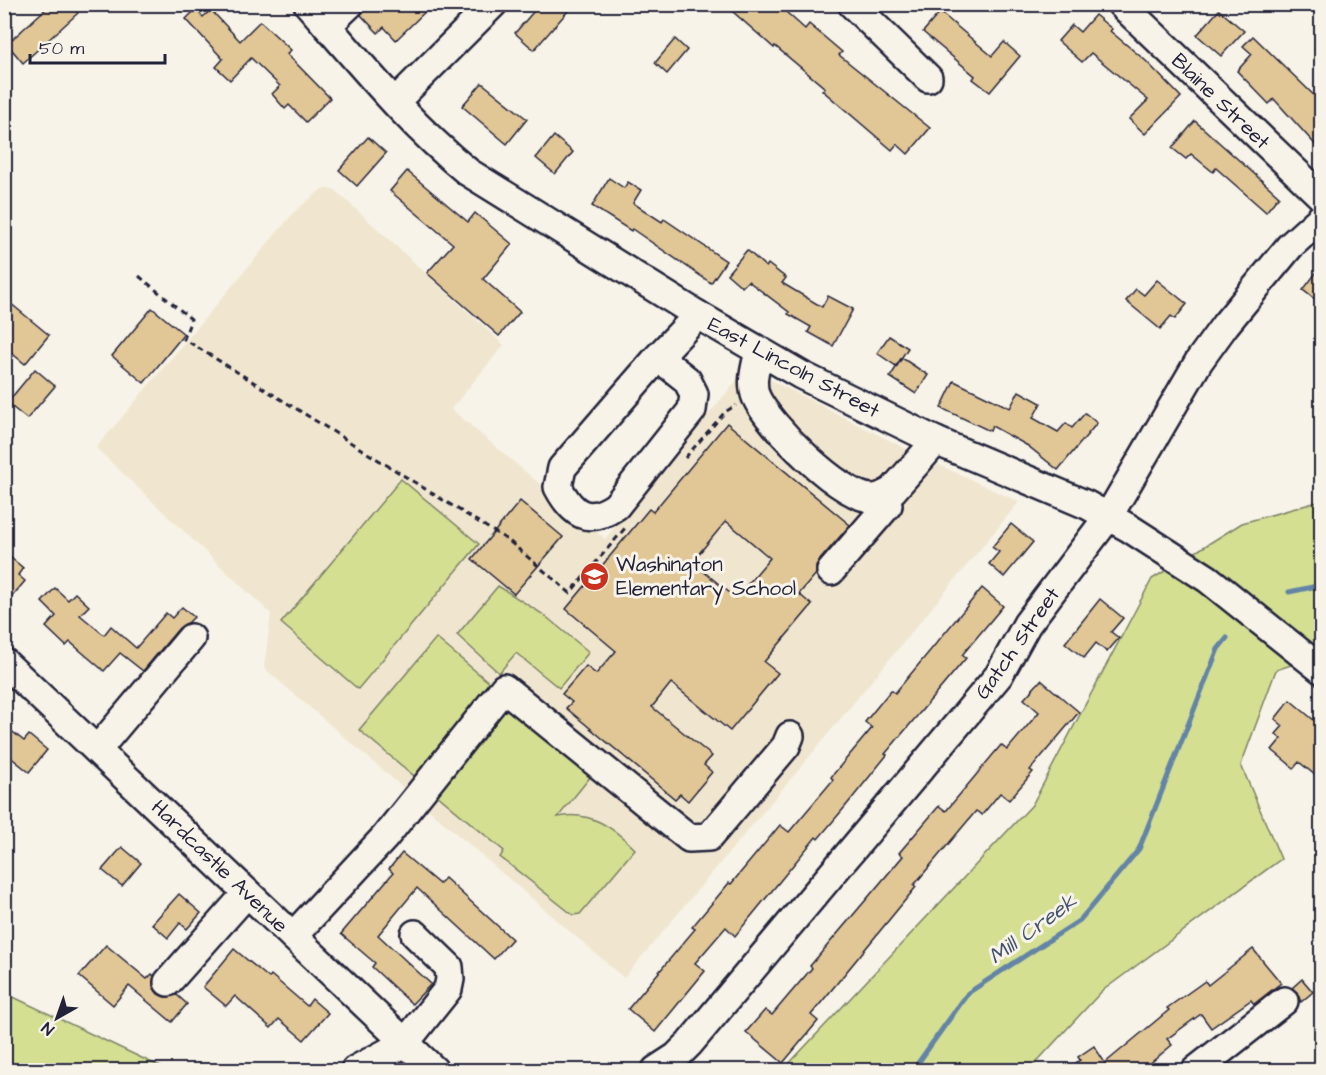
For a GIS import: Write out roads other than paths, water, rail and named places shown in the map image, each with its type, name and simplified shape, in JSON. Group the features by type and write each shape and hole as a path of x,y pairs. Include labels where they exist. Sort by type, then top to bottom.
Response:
{"street":[{"name":"East Lincoln Street","path":"309,4 395,102 440,148 468,172 698,315 801,375 936,441 1087,505 1108,517 1208,579 1322,670"},
{"path":"327,26 350,4"},
{"path":"395,102 493,4"},
{"path":"852,4 928,78"},
{"name":"Blaine Street","path":"1121,4 1322,197"},
{"name":"Gatch Street","path":"656,1071 676,1057 689,1044 999,675 1027,624 1108,517 1199,361 1225,325 1290,246 1322,217"},
{"path":"658,357 687,380 694,394 692,410 616,506 602,516 586,516 566,502 558,487 562,468 658,357 698,315"},
{"path":"759,351 753,382 755,395 765,414 792,444 844,488 872,498 885,495 899,484 936,441"},
{"path":"831,571 888,505 885,495"},
{"path":"97,750 191,638"},
{"name":"Hardcastle Avenue","path":"4,662 434,1071"},
{"path":"293,936 385,837 504,688 689,838 709,837 786,746 790,736"},
{"path":"168,982 248,893"},
{"path":"355,1071 405,1043 448,989 449,967 416,934"},
{"path":"1196,1071 1284,1001"}],"waterway":[{"name":"Mill Creek","path":"1289,592 1322,585"},
{"name":"Mill Creek","path":"913,1070 968,993 1080,920 1139,849 1218,649 1227,638"}],"place":[{"name":"Washington Elementary School","path":"595,576"}]}
